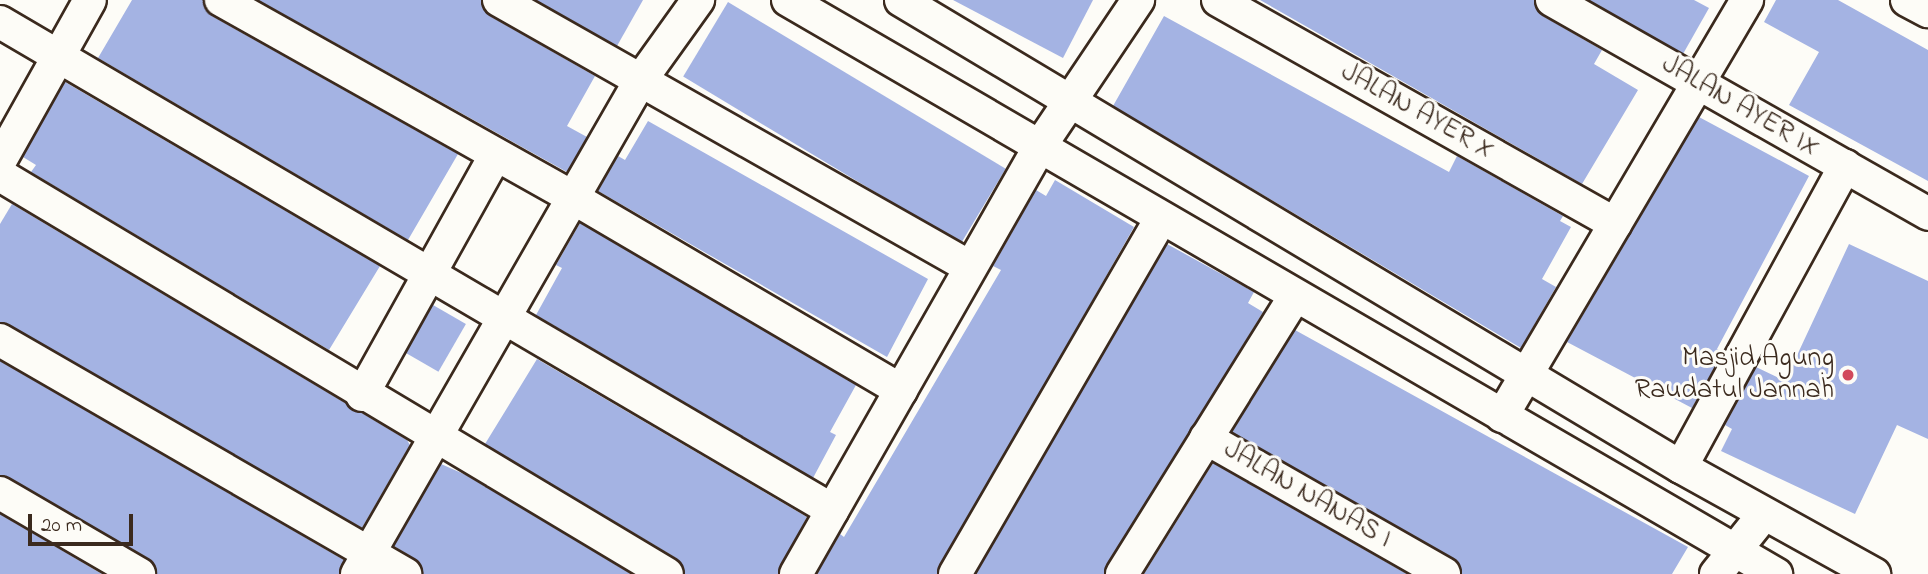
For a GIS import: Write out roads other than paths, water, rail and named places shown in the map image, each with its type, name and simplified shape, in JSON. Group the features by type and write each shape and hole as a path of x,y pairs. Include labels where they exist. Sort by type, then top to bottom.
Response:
{"street":[{"path":"0,161 90,0"},
{"path":"221,0 575,199 901,390"},
{"path":"499,0 970,267"},
{"path":"363,564 575,199 640,81 698,0"},
{"path":"788,0 1502,416 1726,564 1776,574"},
{"path":"901,0 1527,372 1681,467 1874,574"},
{"path":"796,574 1040,146 1138,0"},
{"name":"JALAN AYER X","path":"1218,0 1615,224"},
{"name":"JALAN AYER IX","path":"1552,0 1928,214"},
{"path":"1502,416 1746,0"},
{"path":"1907,0 1928,11"},
{"path":"0,22 832,510"},
{"path":"362,396 495,156"},
{"path":"1681,467 1845,166"},
{"path":"0,176 362,396 667,574"},
{"path":"955,574 1161,218"},
{"path":"1123,574 1295,296"},
{"path":"0,340 363,564 405,574"},
{"name":"JALAN NANAS I","path":"1206,438 1444,574"},
{"path":"0,493 139,574"},
{"path":"1726,564 1764,514"}],"place":[{"name":"Masjid Agung Raudatul Jannah","path":"1848,375"}]}
